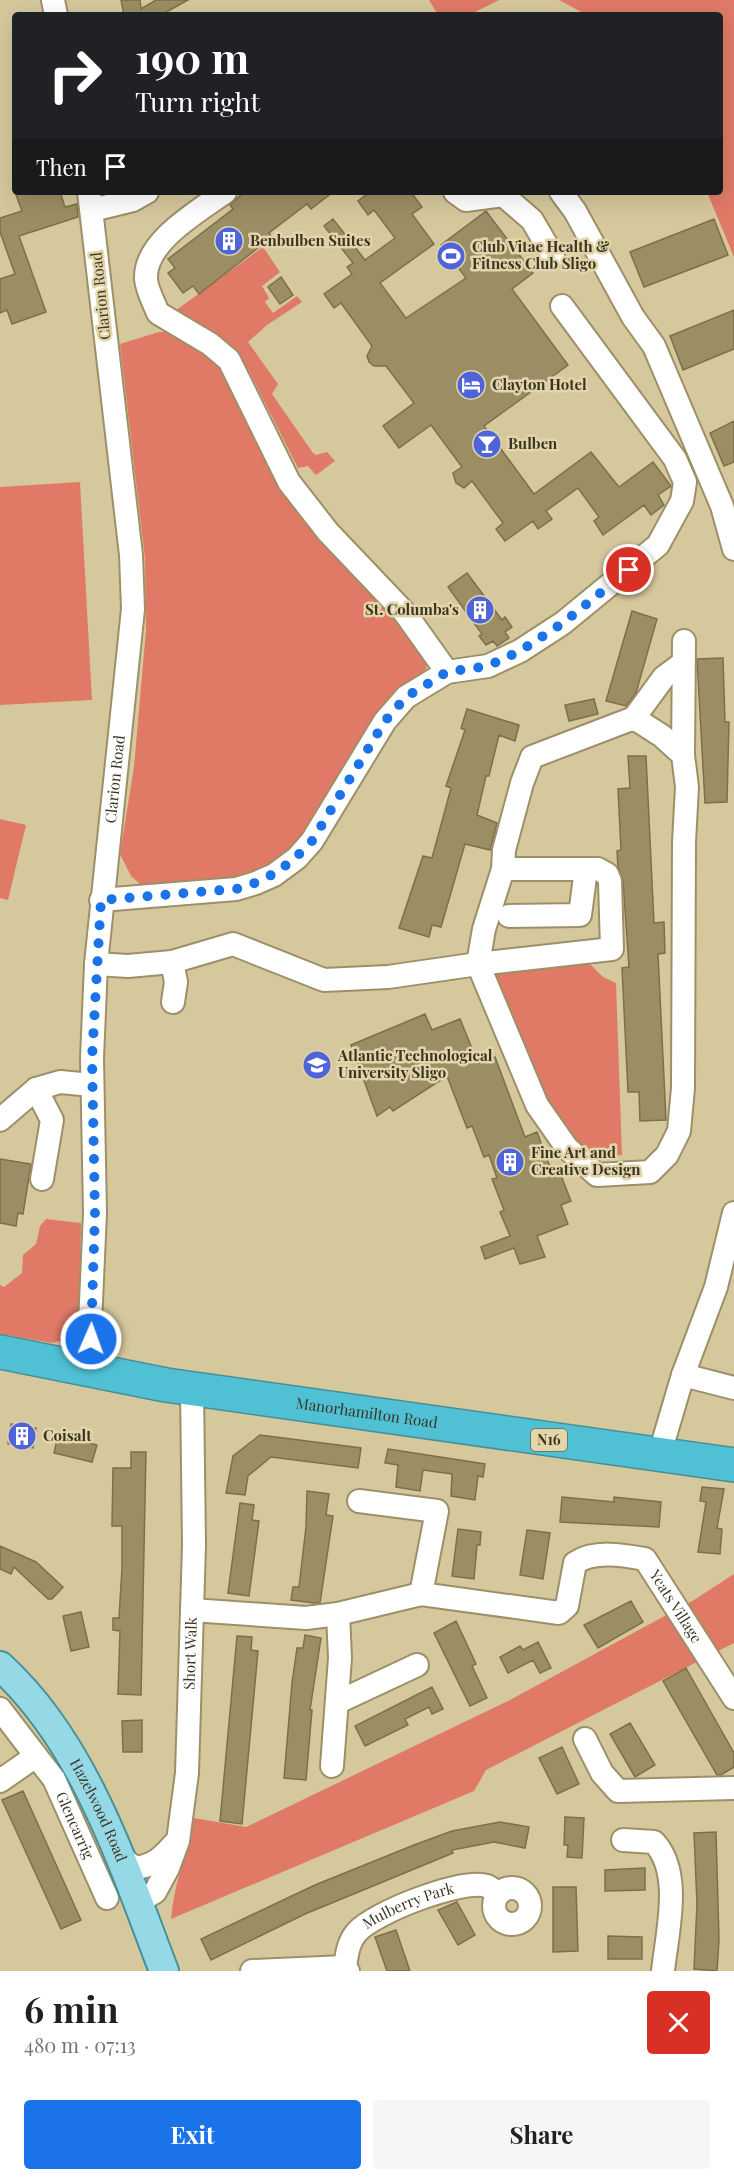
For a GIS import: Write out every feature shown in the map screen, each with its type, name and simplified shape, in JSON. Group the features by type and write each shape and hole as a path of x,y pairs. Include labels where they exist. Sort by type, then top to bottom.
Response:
{"highway":[{"name":"Manorhamilton Road","path":"0,1352 192,1389 734,1465"}],"main road":[{"name":"Hazelwood Road","path":"0,1666 45,1715 72,1755 138,1902 164,1971"}],"street":[{"path":"90,201 133,200 142,195"},
{"path":"221,195 172,231 150,255 146,279 158,313 210,344 229,360 290,482 328,532 399,606 447,672"},
{"path":"459,195 466,200 503,195 532,220 553,256"},
{"path":"563,195 575,211 633,318 654,346 719,499 734,549"},
{"name":"Clarion Road","path":"88,1369 95,1213 92,1085 96,964 133,609 131,555 90,201"},
{"path":"101,900 236,889 256,884 274,875 297,858 312,841 385,721 406,697 447,672 488,666 520,651 563,623 658,546 682,501 685,482 675,459 562,306"},
{"path":"684,652 683,755 687,787 684,842 683,1088 679,1131 667,1155 650,1172 597,1176 567,1148 537,1105 478,964 484,928 502,869 504,850 522,783 532,757 634,718 684,652"},
{"path":"634,718 662,736 683,755"},
{"path":"96,964 128,966 172,962 233,944 324,980 388,977 612,949 610,881 607,874 598,870 586,869 502,869"},
{"path":"509,916 580,915 586,869"},
{"path":"172,962 176,982 173,1002"},
{"path":"0,1120 36,1089 60,1082 92,1085"},
{"path":"36,1089 52,1120 42,1179"},
{"path":"659,1455 683,1375 716,1287 734,1213"},
{"path":"683,1375 734,1388"},
{"name":"Short Walk","path":"138,1902 155,1892 160,1885 178,1841 187,1773 192,1610 192,1389"},
{"path":"359,1501 437,1512 420,1594"},
{"name":"Yeats Village","path":"192,1610 306,1618 338,1614 420,1594 559,1613 567,1606 575,1563 586,1555 645,1559 734,1698"},
{"path":"332,1766 340,1658 338,1614"},
{"path":"338,1702 417,1665"},
{"name":"Glencarrig","path":"0,1709 54,1779 107,1898"},
{"path":"585,1739 602,1773 618,1791 734,1788"},
{"path":"0,1781 36,1756"},
{"path":"623,1840 654,1842 664,1854 669,1869 669,1908 663,1971"},
{"path":"117,1854 135,1868 148,1866 161,1859 178,1841"},
{"name":"Mulberry Park","path":"347,1969 347,1949 355,1934 368,1921 458,1887 486,1886 499,1893"},
{"path":"252,1971 347,1969"}],"shaded area":[{"path":"429,0 499,0 475,12 436,12"},
{"path":"559,0 734,0 734,257 708,195 723,195 723,12 581,12"},
{"path":"263,247 280,272 262,286 269,298 265,302 273,313 297,296 302,302 267,325 248,342 278,384 272,394 313,453 316,455 327,452 335,461 316,475 308,466 298,468 248,369 235,350 222,339 175,311"},
{"path":"159,332 168,332 213,357 427,663 426,669 413,682 289,852 255,871 224,879 141,885 131,876 120,854 134,767 146,630 145,559 120,344"},
{"path":"80,482 92,700 0,705 0,487"},
{"path":"0,819 26,825 8,900 0,898"},
{"path":"584,958 603,977 616,983 622,1155 596,1157 568,1142 540,1097 490,971"},
{"path":"46,1219 81,1223 77,1326 64,1340 52,1343 0,1334 0,1285 4,1287 22,1273 23,1255 36,1244 40,1226"},
{"path":"734,1574 734,1643 486,1770 474,1791 171,1919 177,1881 194,1818 246,1827 510,1700 694,1600"}],"building":[{"path":"121,0 140,0 141,9 156,0 188,0 166,12 123,12"},
{"path":"16,195 61,195 65,207 77,204 78,217 19,236 46,312 12,324 7,310 0,313 0,279 15,274 0,232 0,218 22,211"},
{"name":"Benbulben Suites","path":"241,195 329,195 311,209 307,204 269,233 272,237 199,294 193,286 183,293 168,273 175,268 168,259 233,209 230,205"},
{"name":"Clayton Hotel","path":"366,195 413,195 422,207 412,214 434,244 380,283 406,318 466,278 441,245 486,211 533,273 512,289 568,365 484,426 534,494 591,452 619,487 653,462 671,486 658,495 664,505 651,515 644,505 603,535 594,521 599,517 578,488 546,511 552,519 538,529 533,521 505,541 496,529 503,523 472,481 464,488 456,483 453,473 462,467 431,425 399,448 383,426 414,403 386,366 374,366 369,362 367,356 372,346 341,303 334,308 324,294 352,274 347,267 353,263 324,226 333,219 365,260 395,238 374,210 368,215 358,201"},
{"path":"714,219 728,255 644,287 630,252"},
{"path":"281,277 293,295 280,304 268,287"},
{"path":"734,310 734,349 683,370 670,336"},
{"path":"734,421 734,462 724,466 710,433"},
{"name":"St. Columba's","path":"467,573 502,620 505,617 512,627 505,632 509,638 497,646 493,641 486,645 479,636 482,634 448,587"},
{"path":"632,611 657,619 636,693 626,706 606,701"},
{"path":"723,658 725,722 729,722 727,802 705,803 697,659"},
{"path":"594,699 598,714 569,721 565,705"},
{"path":"467,709 519,725 515,741 499,735 489,776 486,776 477,815 497,823 490,850 465,844 441,927 432,925 429,937 399,928 423,856 432,858 451,788 446,786 465,730 461,728"},
{"path":"628,756 646,756 654,923 664,922 665,953 658,954 666,1120 640,1121 639,1092 628,1092 622,968 629,967 623,881 618,867 617,851 621,850 618,789 630,788"},
{"path":"425,1014 432,1030 460,1019 478,1063 495,1057 525,1137 537,1132 553,1175 560,1173 571,1201 561,1205 568,1224 537,1236 545,1257 520,1264 514,1248 485,1259 481,1247 510,1236 500,1212 504,1210 492,1179 497,1178 489,1155 484,1157 472,1126 467,1128 447,1076 393,1111 390,1107 377,1116 351,1045"},
{"path":"0,1159 31,1164 23,1214 18,1213 16,1226 0,1223"},
{"name":"Coisalt","path":"11,1424 36,1428 33,1448 8,1444"},
{"path":"58,1435 97,1445 92,1462 54,1453"},
{"path":"260,1435 361,1448 358,1468 271,1457 248,1476 245,1495 226,1493 233,1456"},
{"path":"388,1449 485,1464 483,1477 478,1476 475,1500 451,1496 452,1474 423,1470 420,1491 396,1487 398,1465 385,1463"},
{"path":"131,1452 146,1452 141,1695 118,1694 120,1631 113,1630 113,1618 119,1618 122,1526 112,1526 113,1468 131,1468"},
{"path":"702,1487 724,1489 717,1528 722,1529 720,1554 698,1552 706,1502 700,1501"},
{"path":"307,1491 329,1494 326,1515 333,1516 320,1603 291,1600 293,1587 299,1587 306,1527"},
{"path":"562,1497 614,1502 614,1497 661,1502 659,1527 560,1522"},
{"path":"240,1503 254,1505 252,1520 259,1521 249,1596 228,1593"},
{"path":"458,1529 481,1532 480,1545 477,1545 474,1579 452,1576"},
{"path":"527,1530 550,1533 543,1579 520,1575"},
{"path":"0,1546 36,1562 63,1587 52,1599 48,1599 14,1567 11,1574 0,1569"},
{"path":"631,1601 643,1622 598,1648 584,1625"},
{"path":"81,1612 89,1647 71,1651 63,1616"},
{"path":"456,1621 476,1664 472,1666 487,1698 470,1706 434,1633"},
{"path":"305,1635 321,1638 310,1710 312,1710 306,1780 284,1778 297,1648 303,1648"},
{"path":"237,1636 252,1637 251,1650 258,1651 242,1824 220,1821"},
{"path":"538,1642 551,1668 540,1673 533,1660 508,1673 500,1657 520,1646 523,1650"},
{"path":"686,1668 734,1753 734,1767 721,1775 717,1775 663,1681"},
{"path":"432,1687 443,1709 432,1714 429,1707 405,1719 408,1725 365,1746 355,1726"},
{"path":"142,1720 142,1752 123,1752 122,1721"},
{"path":"630,1723 655,1765 635,1777 610,1734"},
{"path":"562,1747 579,1784 557,1794 539,1758"},
{"path":"23,1791 81,1920 61,1929 2,1800"},
{"path":"565,1817 584,1818 582,1858 567,1857 568,1845 564,1845"},
{"path":"500,1822 529,1827 525,1848 494,1842 452,1850 453,1853 305,1914 211,1960 201,1939 315,1885 414,1845 452,1831"},
{"path":"716,1832 719,1939 717,1971 694,1969 697,1904 694,1833"},
{"path":"645,1868 645,1890 605,1891 605,1870"},
{"path":"553,1887 576,1887 578,1951 553,1952"},
{"path":"457,1902 475,1935 458,1945 438,1910"},
{"path":"396,1930 410,1971 387,1971 375,1937"},
{"path":"608,1936 642,1937 642,1959 608,1959"}],"place":[{"name":"Benbulben Suites","path":"229,241"},
{"name":"Club Vitae Health & Fitness Club Sligo","path":"451,256"},
{"name":"Clayton Hotel","path":"471,385"},
{"name":"Bulben","path":"487,444"},
{"name":"St. Columba's","path":"480,610"},
{"name":"Atlantic Technological University Sligo","path":"317,1065"},
{"name":"Fine Art and Creative Design","path":"510,1162"},
{"name":"Coisalt","path":"22,1436"}],"route":[{"path":"91,1339 95,1213 92,1058 101,900 236,889 256,884 274,875 297,858 312,841 385,721 406,697 447,672 488,666 520,651 563,623 629,570"}]}
